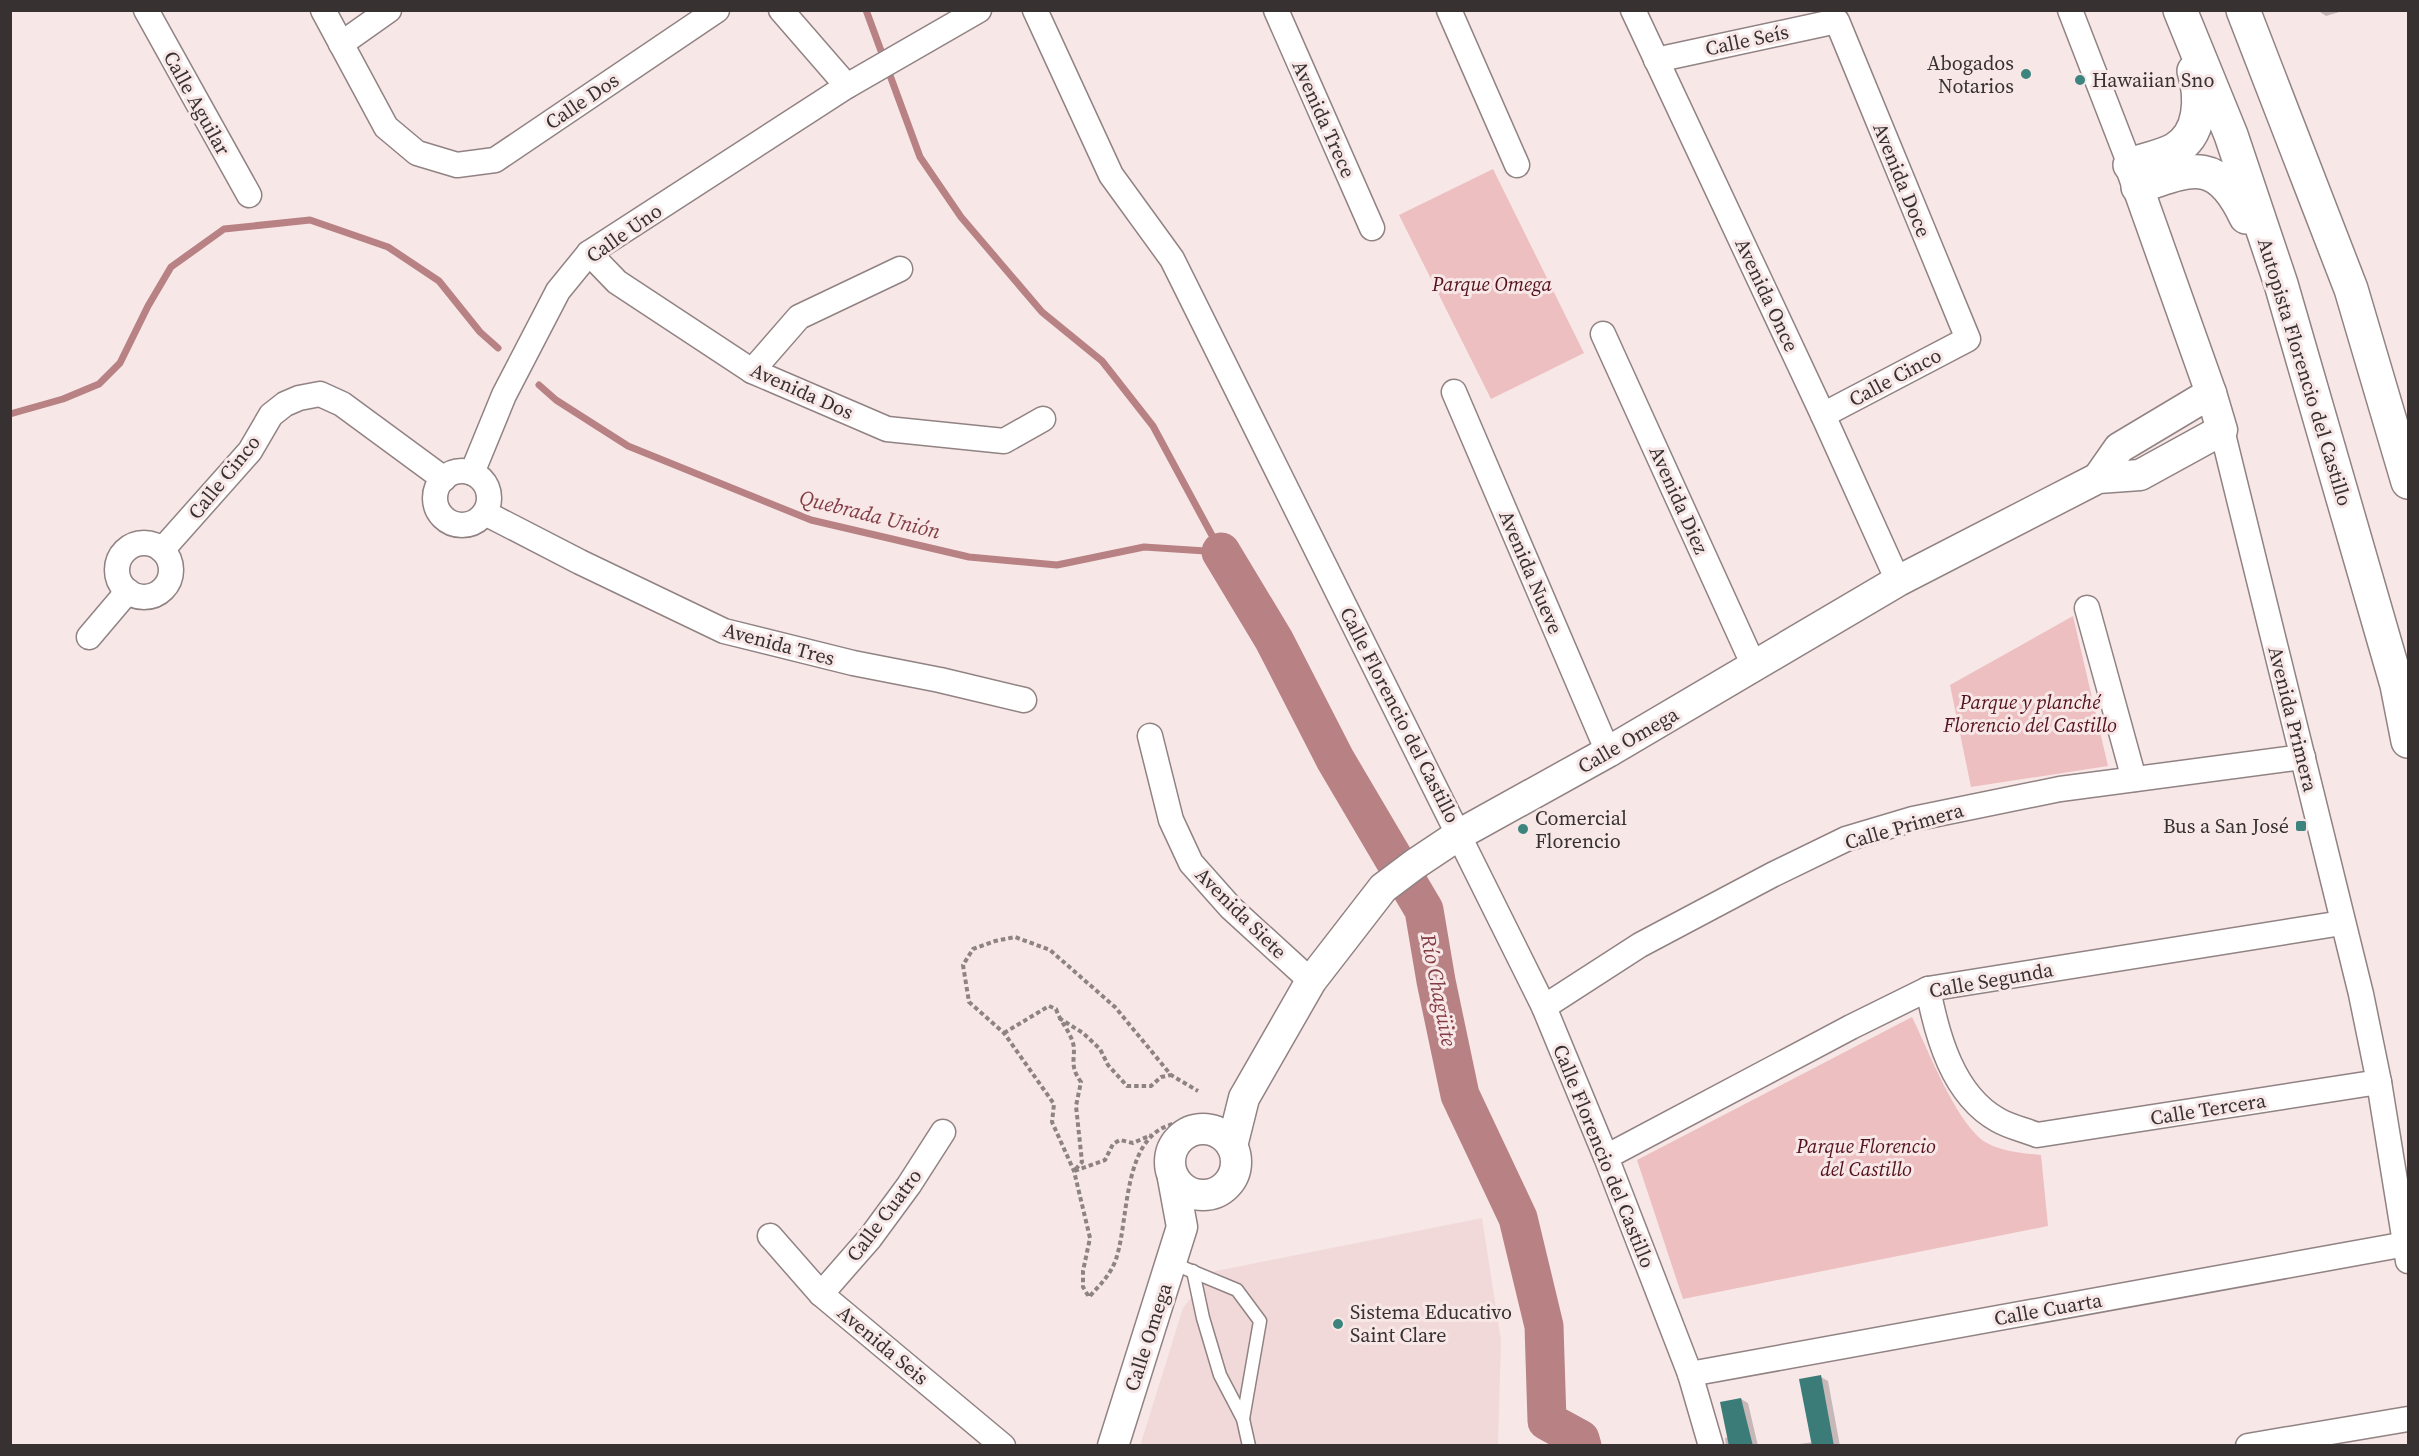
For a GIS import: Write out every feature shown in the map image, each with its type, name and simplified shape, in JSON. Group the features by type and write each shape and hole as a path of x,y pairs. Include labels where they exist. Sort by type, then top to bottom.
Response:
{"highway":[{"path":"2134,176 2174,150 2192,133 2196,120 2199,89 2171,10"},
{"name":"Autopista Florencio del Castillo","path":"2180,10 2231,135 2281,284 2397,685 2409,741"},
{"path":"2243,10 2351,289 2409,482"},
{"path":"2134,176 2195,171 2210,174 2223,182 2236,197 2260,250 2281,284"}],"street":[{"name":"Calle Aguilar","path":"146,10 249,195"},
{"name":"Calle Dos","path":"323,10 386,127 417,153 457,165 495,160 717,10"},
{"path":"341,44 389,10"},
{"path":"781,10 857,80"},
{"name":"Calle Uno","path":"472,473 504,395 558,291 589,253 857,80 979,10"},
{"name":"Calle Florencio del Castillo","path":"1035,10 1111,175 1172,260 1460,834 1544,1007 1606,1157 1690,1374 1711,1446"},
{"name":"Avenida Trece","path":"1276,10 1372,228"},
{"path":"1449,10 1517,165"},
{"name":"Avenida Once","path":"1633,10 1823,415 1898,581"},
{"path":"2070,10 2134,176"},
{"name":"Calle Seís","path":"1656,60 1837,21"},
{"name":"Avenida Doce","path":"1837,21 1968,339"},
{"name":"Avenida Primera","path":"2134,176 2222,430 2361,994 2379,1082 2408,1252"},
{"name":"Avenida Dos","path":"589,253 617,282 752,371 887,429 1004,441 1043,419"},
{"path":"752,371 799,317 900,269"},
{"name":"Avenida Diez","path":"1603,334 1754,666"},
{"name":"Calle Cinco","path":"1823,415 1968,339"},
{"name":"Avenida Nueve","path":"1454,392 1608,752"},
{"name":"Calle Omega","path":"2098,478 2119,448 2211,393"},
{"name":"Calle Cinco","path":"162,550 250,451 271,416 285,404 299,398 320,394 342,404 444,479"},
{"name":"Calle Omega","path":"1232,1146 1244,1098 1311,981 1383,888 1415,864 1460,834 1608,752 1898,581 2098,478 2140,475 2222,430"},
{"path":"472,473 480,478 489,495 489,504 485,513 469,525 450,522 442,516 437,507 438,487 452,474 472,473"},
{"name":"Avenida Tres","path":"485,513 724,632 1024,700"},
{"path":"144,544 154,545 162,550 171,567 167,585 151,597 141,597 128,591 119,579 117,569 125,551 144,544"},
{"path":"89,637 128,591"},
{"path":"2086,608 2134,779"},
{"name":"Avenida Siete","path":"1150,736 1171,820 1191,863 1231,908 1311,981"},
{"name":"Calle Primera","path":"1544,1007 1640,945 1772,874 1846,839 1913,819 2060,789 2303,757"},
{"name":"Calle Segunda","path":"1606,1157 1851,1027 1928,989 2342,923"},
{"name":"Calle Tercera","path":"1928,989 1935,1022 1953,1070 1973,1099 1998,1120 2037,1135 2379,1082"},
{"name":"Calle Omega","path":"1191,1126 1244,1098"},
{"path":"1191,1126 1214,1130 1224,1136 1232,1146 1236,1157 1236,1170 1221,1190 1210,1195 1189,1193 1173,1178 1169,1167 1170,1156 1174,1145 1181,1136 1191,1131 1191,1126"},
{"name":"Calle Cuatro","path":"821,1294 870,1238 909,1185 943,1132"},
{"name":"Calle Omega","path":"1113,1446 1182,1267 1182,1227 1173,1178"},
{"name":"Calle Omega","path":"1182,1227 1210,1195"},
{"name":"Avenida Seis","path":"770,1236 821,1294 1003,1446"},
{"name":"Calle Cuarta","path":"1690,1374 2408,1252"},
{"path":"2248,1446 2409,1419"}],"lane":[{"path":"1182,1267 1203,1318 1220,1375 1243,1419 1249,1446"},
{"path":"1182,1267 1237,1290 1260,1321 1243,1419"}],"path":[{"path":"1191,1126 1171,1124 1152,1135 1134,1163 1116,1260 1105,1280 1089,1297 1083,1287 1083,1271 1090,1238 1074,1171 1052,1122 1054,1104 1004,1033 969,1002 963,965 973,949 995,940 1015,937 1050,950 1115,1007 1171,1074 1198,1091"},
{"path":"1004,1033 1049,1006 1056,1009 1058,1018 1072,1039 1072,1061 1076,1075 1081,1082 1076,1106 1082,1162 1074,1171"},
{"path":"1058,1018 1083,1033 1100,1049 1108,1065 1127,1086 1151,1086 1161,1077 1171,1074"},
{"path":"1074,1171 1105,1160 1113,1144 1120,1140 1133,1143 1156,1133"}],"shaded area":[{"name":"Sistema Educativo Saint Clare","path":"1482,1218 1501,1340 1498,1445 1140,1446 1183,1308 1211,1272"}],"green space":[{"name":"Parque Omega","path":"1493,169 1584,353 1491,399 1399,215"},
{"name":"Parque y planché Florencio del Castillo","path":"2073,616 2108,766 1971,787 1950,685"},
{"name":"Parque Florencio del Castillo","path":"1912,1017 1944,1086 1965,1121 1976,1134 1987,1143 2000,1148 2041,1155 2048,1226 1683,1299 1637,1160"}],"building":[{"path":"1821,1375 1834,1446 1812,1446 1799,1379"},
{"path":"1741,1398 1753,1446 1729,1446 1720,1402"}],"waterway":[{"path":"866,10 920,157 961,217 1042,312 1102,361 1153,426 1221,552"},
{"name":"Quebrada Unión","path":"10,414 63,399 99,384 120,363 148,306 171,267 224,229 310,220 388,247 439,281 480,332 498,348"},
{"name":"Quebrada Unión","path":"539,385 556,400 628,446 811,520 969,557 1057,565 1144,547 1221,552"},
{"name":"Río Chagüite","path":"1221,552 1274,640 1335,759 1424,910 1460,1095 1518,1218 1544,1326 1547,1421 1580,1439 1582,1446"}],"place":[{"name":"Abogados Notarios","path":"2026,74"},
{"name":"Hawaiian Sno","path":"2080,80"},
{"name":"Bus a San José","path":"2301,826"},
{"name":"Comercial Florencio","path":"1523,829"},
{"name":"Sistema Educativo Saint Clare","path":"1338,1324"}]}
